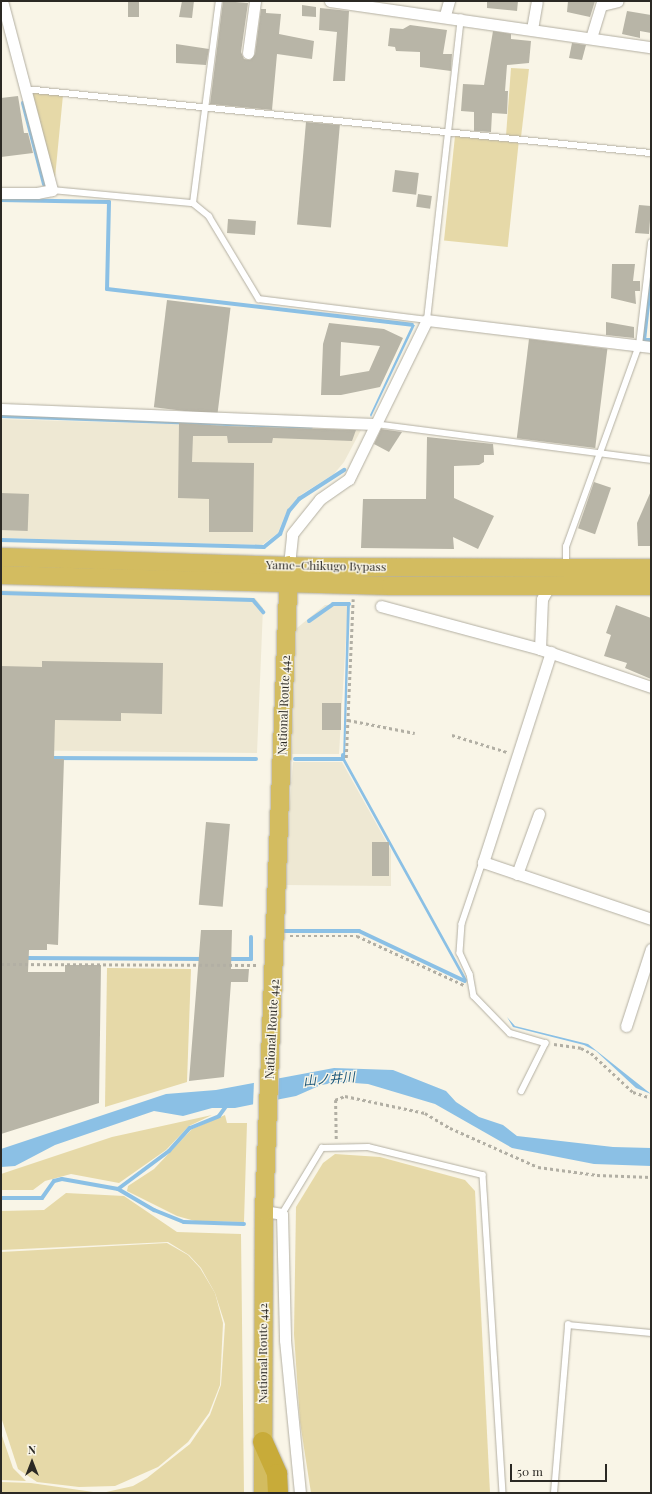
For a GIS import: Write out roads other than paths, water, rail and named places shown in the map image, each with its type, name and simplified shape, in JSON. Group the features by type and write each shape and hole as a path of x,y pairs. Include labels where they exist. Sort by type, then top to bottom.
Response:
{"highway":[{"name":"Yame-Chikugo Bypass","path":"1,557 289,565 558,570 651,568"},
{"name":"National Route 442","path":"263,1493 264,1212 275,966 289,565"},
{"name":"Yame-Chikugo Bypass","path":"1,575 288,584 550,588 651,586"},
{"path":"263,1442 277,1474 278,1493"}],"street":[{"path":"1,194 37,194 52,190 2,1"},
{"path":"248,53 255,1"},
{"path":"330,1 374,4 651,48"},
{"path":"444,15 449,1"},
{"path":"591,38 602,3 618,1"},
{"path":"532,29 537,2"},
{"path":"289,565 292,534 320,499 349,479 426,320 651,347"},
{"path":"1,409 375,424"},
{"path":"558,570 550,588 542,599 545,651 518,755 483,862 651,918"},
{"path":"381,606 545,651 651,687"},
{"path":"517,874 538,814"},
{"path":"626,1026 651,949"},
{"path":"264,1212 282,1214 285,1340 300,1493"}],"lane":[{"path":"193,203 219,1"},
{"path":"52,190 193,203 209,216 258,299 426,320 449,133 461,18"},
{"path":"25,89 651,153"},
{"path":"558,570 639,345 651,243"},
{"path":"375,424 651,460"},
{"path":"483,862 460,934 460,953 470,974 474,996 510,1033 546,1043 522,1092"},
{"path":"282,1214 322,1148 368,1147 482,1176 503,1493"},
{"path":"554,1493 568,1325 651,1333"}],"water":[{"path":"412,325 415,325 371,417 370,415"},
{"path":"344,602 350,602 345,759 467,980 465,982 343,761 347,606"},
{"path":"507,1017 515,1026 588,1044 651,1094 636,1088 596,1051 584,1045 513,1027"},
{"name":"山ノ井川","path":"334,1068 393,1070 446,1091 456,1102 479,1117 503,1125 517,1136 613,1147 651,1148 651,1166 594,1164 512,1148 435,1104 368,1084 340,1082 321,1085 296,1096 235,1108 212,1108 183,1116 154,1111 55,1145 15,1166 1,1167 1,1149 166,1094 216,1090"}],"waterway":[{"path":"23,103 44,184"},
{"path":"1,200 109,202 107,289 412,325"},
{"path":"651,278 644,340 651,340"},
{"path":"1,416 311,427"},
{"path":"1,540 264,547 280,534 289,511 299,499 344,470"},
{"path":"1,593 253,600 263,612"},
{"path":"309,621 333,604 349,604"},
{"path":"295,759 343,759 343,755"},
{"path":"49,758 256,759"},
{"path":"285,931 359,931 465,981"},
{"path":"227,959 251,959 251,937"},
{"path":"25,958 204,959"},
{"path":"118,1189 169,1151 190,1128 219,1116 227,1105"},
{"path":"1,1198 42,1198 54,1181 62,1179 118,1189 154,1210 184,1222 244,1224"}]}
